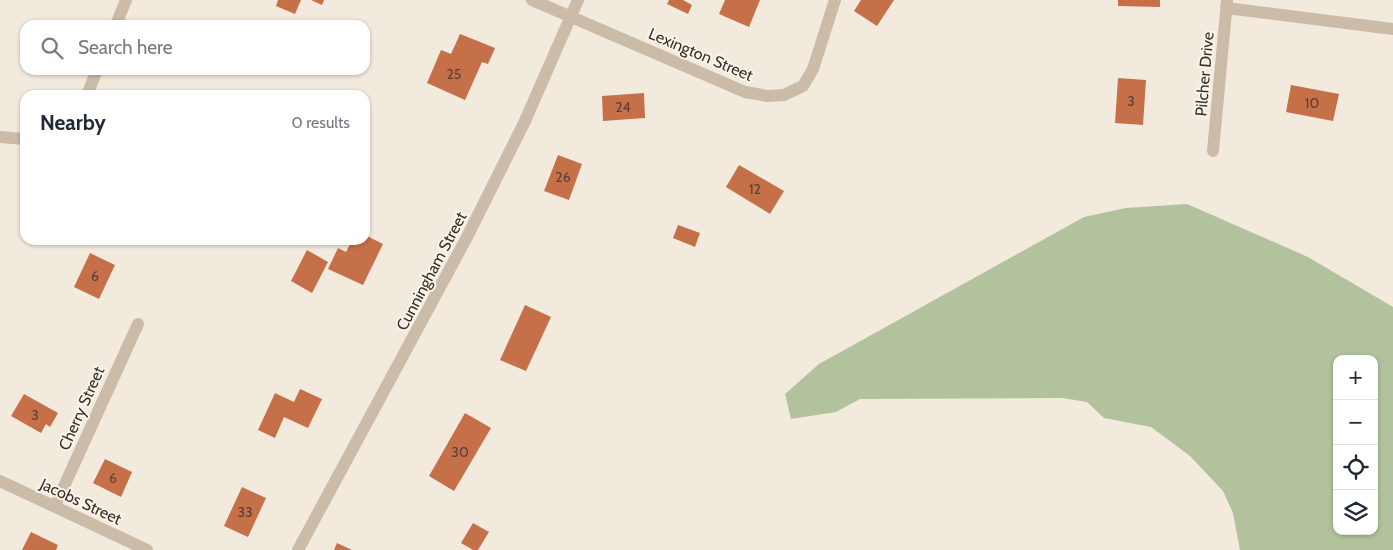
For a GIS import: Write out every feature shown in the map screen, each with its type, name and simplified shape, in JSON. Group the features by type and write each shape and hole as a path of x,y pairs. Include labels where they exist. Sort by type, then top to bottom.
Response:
{"street":[{"path":"118,20 126,0"},
{"name":"Lexington Street","path":"532,0 745,92 767,96 784,95 803,86 813,69 835,0"},
{"name":"Cunningham Street","path":"298,550 466,239 525,120 578,0"},
{"path":"1226,4 1393,28"},
{"name":"Pilcher Drive","path":"1213,151 1226,4"},
{"path":"88,90 95,75"},
{"path":"0,137 20,139"},
{"name":"Cherry Street","path":"54,506 138,324"},
{"name":"Jacobs Street","path":"0,481 147,550"}],"green space":[{"path":"1187,204 1308,257 1393,307 1393,550 1240,550 1233,513 1223,491 1190,456 1151,427 1104,418 1087,402 1063,398 860,399 836,412 791,419 785,394 819,364 1084,217 1126,208"}],"building":[{"path":"278,0 301,0 295,14 276,6"},
{"path":"311,0 324,0 322,5"},
{"path":"669,0 683,0 692,5 688,14 667,4"},
{"path":"725,0 760,0 749,27 719,14"},
{"path":"861,0 894,0 877,26 854,11"},
{"path":"1118,0 1160,0 1160,7 1118,6"},
{"path":"460,34 495,48 488,64 482,62 465,100 427,83 441,50 451,54"},
{"path":"1118,78 1146,80 1143,125 1115,123"},
{"path":"1291,85 1339,94 1333,121 1286,112"},
{"path":"644,93 645,118 603,121 602,96"},
{"path":"558,155 582,164 569,200 544,191"},
{"path":"739,165 784,191 770,214 726,187"},
{"path":"678,225 700,233 695,247 673,238"},
{"path":"370,238 383,244 363,285 328,269 338,248 346,252 350,245 370,245"},
{"path":"307,250 328,262 312,293 291,281"},
{"path":"90,253 115,265 99,299 74,287"},
{"path":"525,305 551,317 526,371 500,360"},
{"path":"300,389 322,399 308,428 284,417 275,438 258,430 275,393 294,402"},
{"path":"24,394 58,413 50,427 46,424 41,433 11,416"},
{"path":"465,413 491,428 454,491 429,476"},
{"path":"105,459 132,472 121,497 93,483"},
{"path":"242,487 266,498 248,537 224,526"},
{"path":"473,523 489,532 478,550 473,550 461,543"},
{"path":"31,532 58,545 56,550 22,550"},
{"path":"337,543 352,550 334,550"}]}
